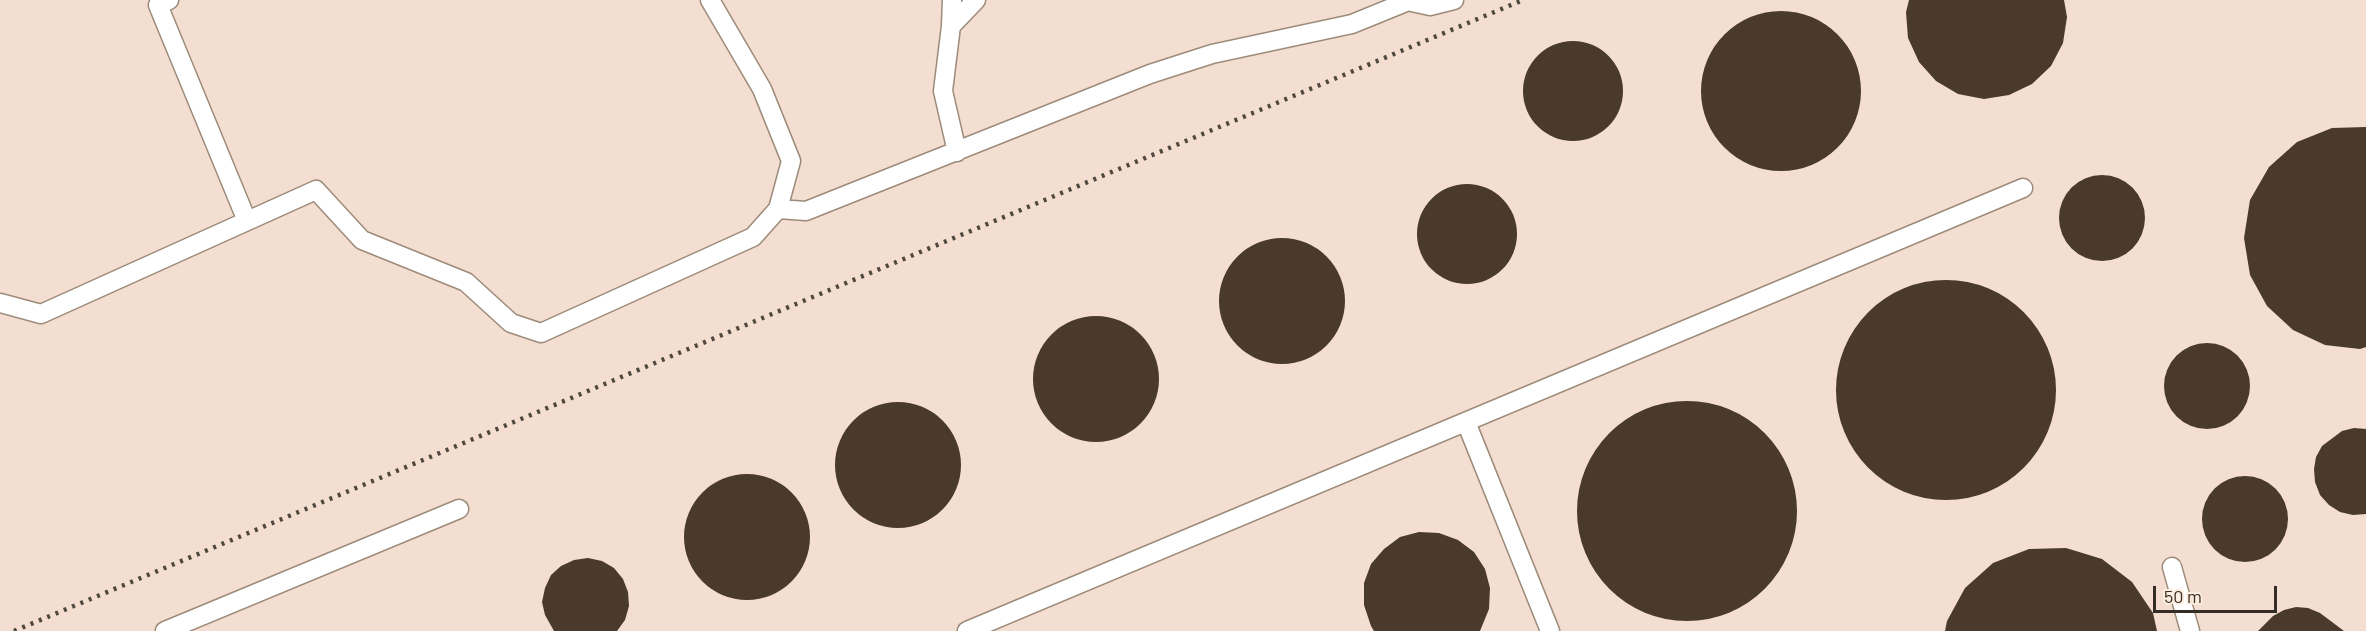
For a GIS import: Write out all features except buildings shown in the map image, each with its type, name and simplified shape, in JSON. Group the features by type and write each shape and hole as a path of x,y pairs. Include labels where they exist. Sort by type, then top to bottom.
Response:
{"lane":[{"path":"169,0 158,5 247,221"},
{"path":"0,303 41,314 316,190 362,240 466,282 511,323 541,333 753,237 778,209 791,161 762,88 710,0"},
{"path":"952,0 943,91 957,152"},
{"path":"951,26 976,0"},
{"path":"778,209 806,211 1150,74 1212,54 1352,24 1404,1 1430,6 1454,0"},
{"path":"967,631 2023,188"},
{"path":"1466,423 1550,631"},
{"path":"165,631 459,509"},
{"path":"2172,567 2190,631"}],"shaded area":[{"path":"0,0 2366,0 2366,631 0,631"}],"railway":[{"path":"14,631 1523,0"}]}
